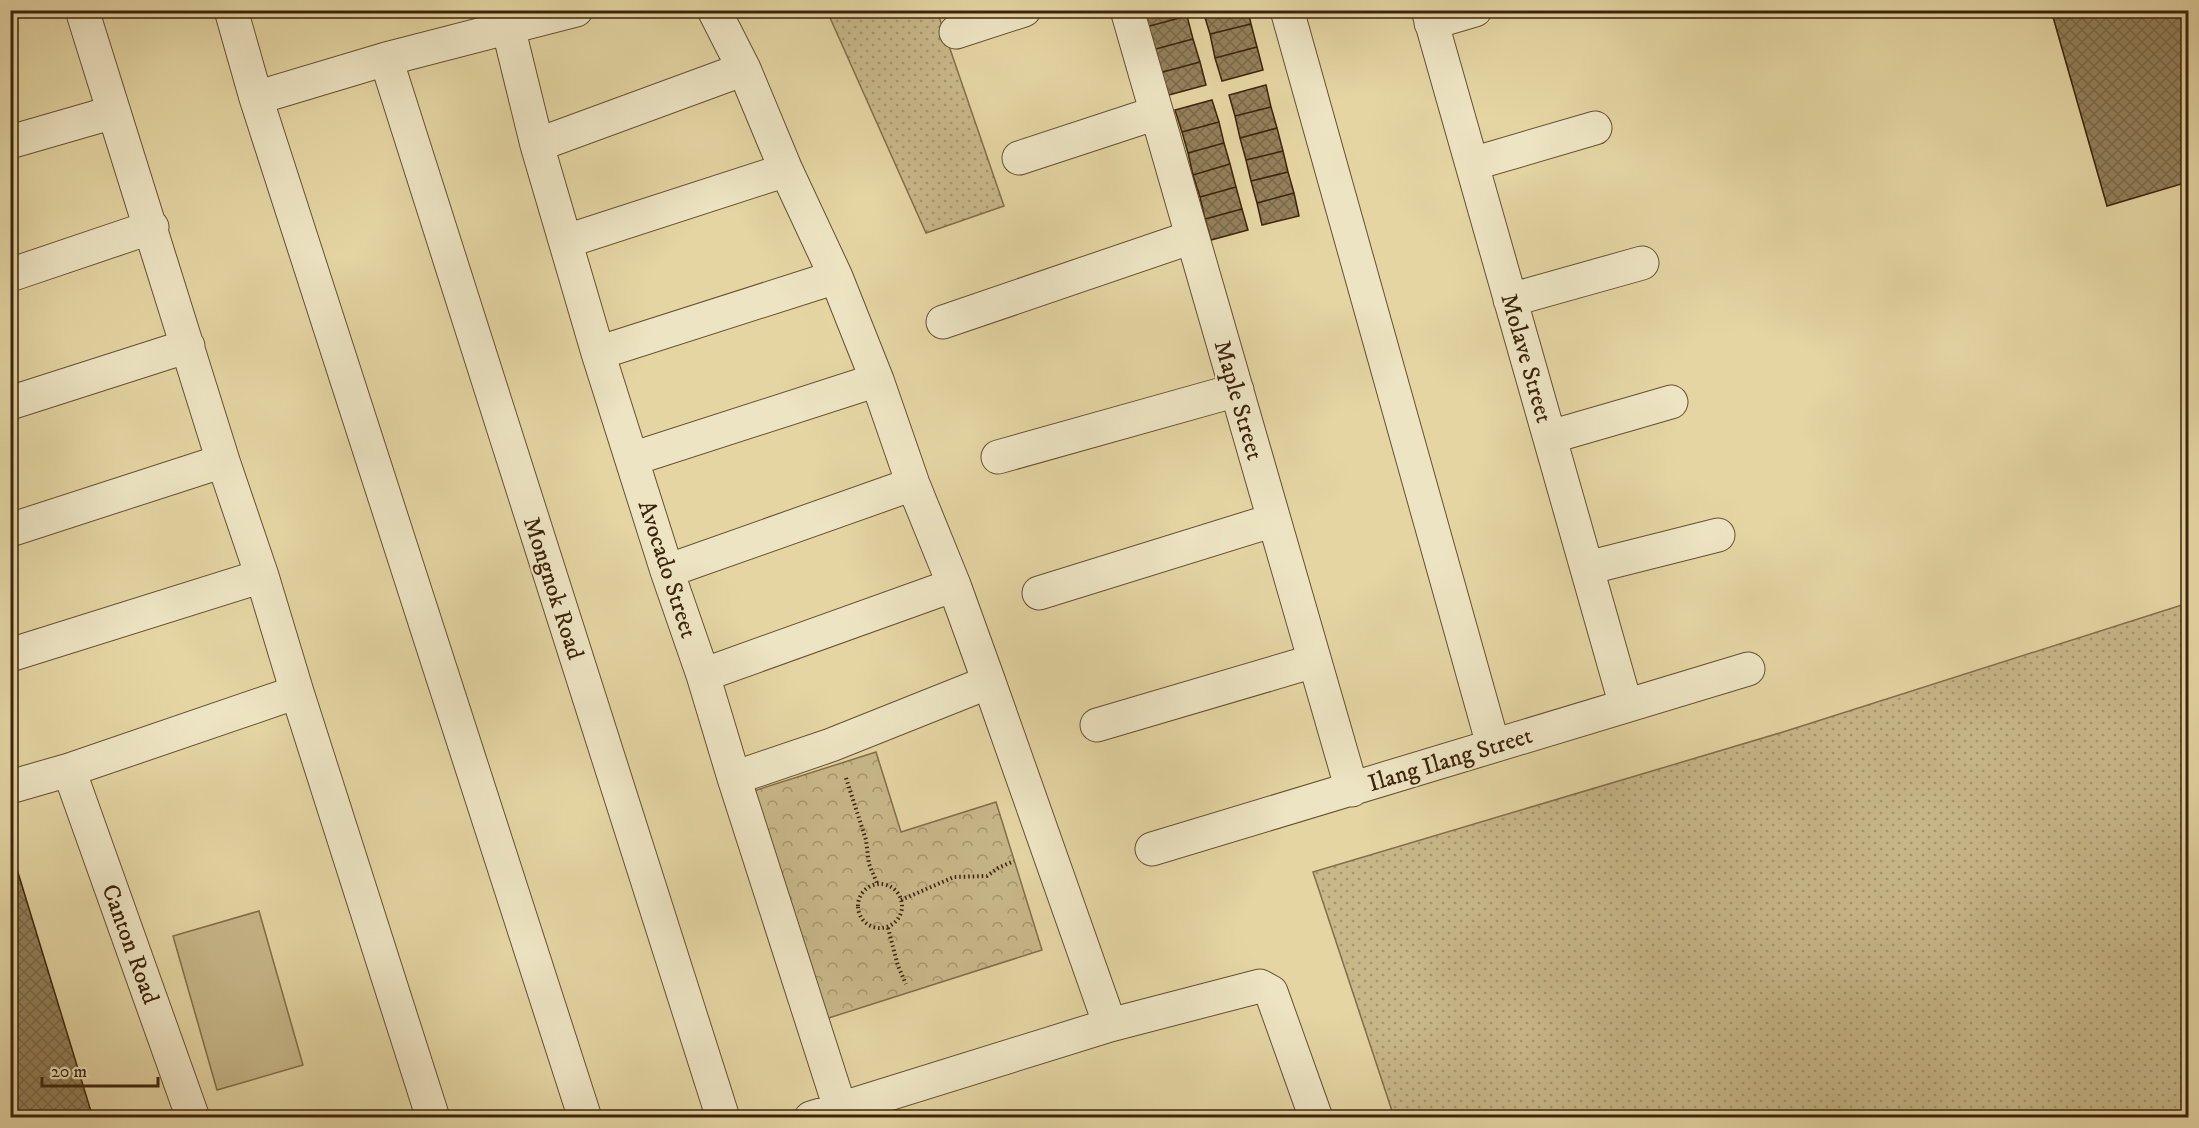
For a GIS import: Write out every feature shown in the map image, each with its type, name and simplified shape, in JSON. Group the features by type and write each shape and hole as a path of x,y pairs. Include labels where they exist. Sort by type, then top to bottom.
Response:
{"street":[{"path":"82,10 433,1118"},
{"path":"231,10 256,98 585,1118"},
{"path":"256,98 386,59 576,10"},
{"path":"714,10 744,69 786,170 836,277 877,380 913,484 954,585 1110,1025"},
{"path":"956,32 1024,10"},
{"name":"Maple Street","path":"1126,10 1352,790"},
{"path":"1287,10 1493,745"},
{"path":"1430,17 1475,10"},
{"name":"Molave Street","path":"1430,17 1626,706"},
{"name":"Avocado Street","path":"508,27 537,145 598,353 704,675 825,1113"},
{"name":"Mongnok Road","path":"386,59 723,1118"},
{"path":"537,145 744,69"},
{"path":"10,142 114,112"},
{"path":"1019,158 1156,113"},
{"path":"1472,164 1595,128"},
{"path":"567,242 786,170"},
{"path":"10,275 152,227"},
{"path":"943,322 1192,237"},
{"path":"1510,300 1641,263"},
{"path":"598,353 836,277"},
{"path":"10,403 188,346"},
{"path":"632,459 877,380"},
{"path":"998,457 1237,390"},
{"path":"1550,437 1671,402"},
{"path":"10,530 223,461"},
{"path":"668,571 913,484"},
{"path":"1040,593 1274,520"},
{"path":"1587,568 1718,535"},
{"path":"10,654 262,576"},
{"path":"704,675 954,585"},
{"path":"1097,724 1314,661"},
{"name":"Ilang Ilang Street","path":"1152,849 1748,669"},
{"path":"734,778 831,745 989,682"},
{"path":"10,787 69,770 297,692"},
{"name":"Canton Road","path":"69,770 193,1118"},
{"path":"825,1113 1110,1025 1260,986 1271,992 1315,1117"}],"path":[{"path":"831,745 846,775 866,840 869,864 878,883"},
{"path":"901,900 954,878 987,876 998,868 1048,848"},
{"path":"878,883 896,890 901,900 900,917 888,928 873,928 864,923 857,912 858,898 863,890 878,883"},
{"path":"888,928 906,984"}],"green space":[{"path":"827,11 937,11 1004,206 926,233"},
{"path":"2188,603 2188,1117 1394,1117 1313,872 1783,732"},
{"path":"876,752 901,832 996,802 1042,950 813,1023 741,795"},
{"path":"259,911 303,1065 217,1090 173,936"}],"building":[{"path":"1142,10 1186,10 1187,16 1146,27"},
{"path":"1248,10 1251,24 1210,34 1203,11"},
{"path":"2051,10 2188,10 2188,182 2107,206"},
{"path":"1187,16 1193,39 1152,50 1146,27"},
{"path":"1251,24 1257,47 1215,58 1210,34"},
{"path":"1193,39 1200,62 1159,73 1152,50"},
{"path":"1257,47 1263,70 1222,81 1215,58"},
{"path":"1200,62 1206,85 1165,96 1159,73"},
{"path":"1266,85 1271,107 1235,116 1229,95"},
{"path":"1212,100 1219,122 1182,132 1175,110"},
{"path":"1271,107 1277,128 1240,138 1235,116"},
{"path":"1219,122 1224,143 1188,153 1182,132"},
{"path":"1277,128 1283,151 1246,160 1240,138"},
{"path":"1224,143 1230,164 1193,175 1188,153"},
{"path":"1283,151 1288,172 1251,181 1246,160"},
{"path":"1230,164 1236,187 1200,197 1193,175"},
{"path":"1288,172 1294,193 1257,203 1251,181"},
{"path":"1236,187 1242,209 1205,219 1200,197"},
{"path":"1294,193 1299,216 1262,225 1257,203"},
{"path":"1242,209 1248,230 1211,240 1205,219"},
{"path":"16,866 93,1118 10,1118 10,868"}]}
